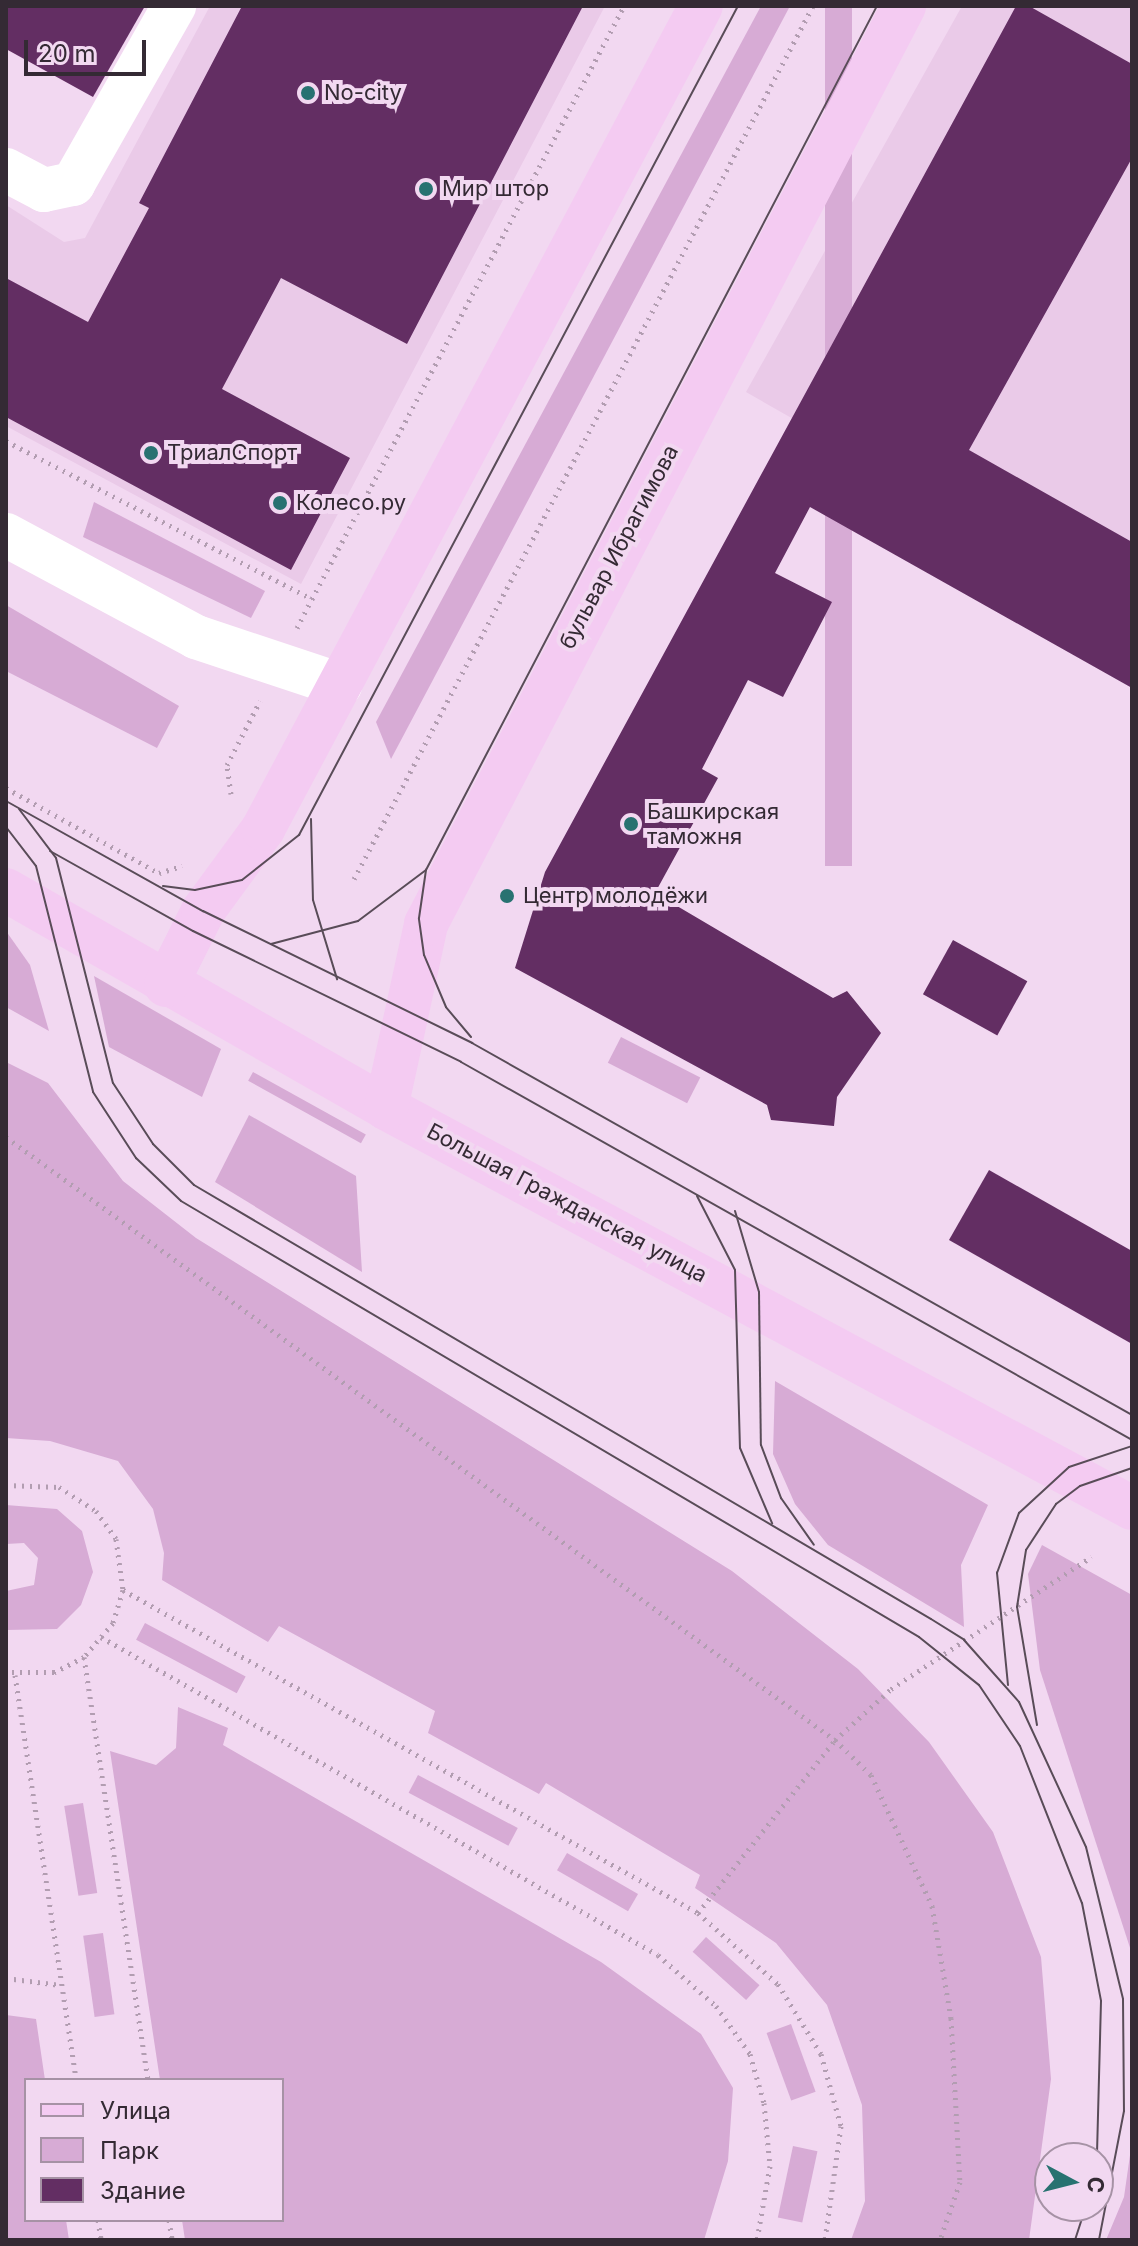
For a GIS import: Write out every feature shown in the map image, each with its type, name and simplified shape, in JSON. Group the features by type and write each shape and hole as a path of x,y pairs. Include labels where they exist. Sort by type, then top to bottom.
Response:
{"main road":[{"path":"166,985 203,911 263,829 701,6"},
{"name":"бульвар Ибрагимова","path":"386,1108 402,1007 426,924 904,6"},
{"name":"Большая Гражданская улица","path":"6,890 166,985 386,1108 1132,1508"}],"lane":[{"path":"6,170 44,190 73,184 174,6"},
{"path":"6,535 196,637 340,685"}],"path":[{"path":"6,441 312,599 624,6"},
{"path":"354,879 813,6"},
{"path":"6,788 159,873 187,864"},
{"path":"6,1137 835,1740 871,1775 932,1906 951,2018 960,2182 940,2240"},
{"path":"6,1485 59,1487 96,1511 116,1539 123,1590 101,1637 84,1657 54,1672 15,1675 6,1672"},
{"path":"698,1913 835,1740 891,1689 1091,1557"},
{"path":"123,1590 698,1913 778,1984 821,2054 841,2126 825,2240"},
{"path":"101,1637 658,1955 716,2006 750,2054 764,2103 770,2166 757,2240"},
{"path":"84,1657 148,2078"},
{"path":"15,1675 76,2078"},
{"path":"6,1978 61,1985"}],"shaded area":[{"path":"210,6 605,6 301,584 6,426 6,205 64,242 85,238"},
{"path":"962,6 1132,6 1132,688 795,420 746,392"}],"green space":[{"path":"761,6 790,6 391,759 376,722"},
{"path":"825,6 852,6 852,866 825,866"},
{"path":"94,502 265,591 251,618 83,537"},
{"path":"6,605 179,706 157,748 6,671"},
{"path":"6,931 30,965 49,1031 6,1007"},
{"path":"94,976 221,1049 202,1097 109,1047"},
{"path":"621,1037 700,1077 687,1103 608,1063"},
{"path":"6,1062 48,1083 123,1181 196,1238 732,1571 858,1669 929,1742 993,1832 1041,1957 1051,2079 1042,2142 1034,2142 1034,2203 1029,2240 851,2240 865,2201 862,2105 827,2005 776,1943 695,1888 700,1875 546,1783 539,1794 428,1733 435,1711 279,1626 268,1642 162,1580 164,1553 153,1509 118,1461 50,1441 6,1438"},
{"path":"253,1072 366,1135 361,1143 248,1081"},
{"path":"249,1115 356,1176 362,1272 215,1182"},
{"path":"775,1381 988,1505 961,1565 964,1627 828,1545 795,1504 773,1454"},
{"path":"6,1505 57,1509 82,1531 93,1572 81,1605 57,1629 6,1630 6,1591 34,1585 38,1558 24,1543 6,1544"},
{"path":"1042,1545 1132,1595 1132,1954 1040,1670 1028,1574"},
{"path":"145,1623 246,1677 237,1693 136,1640"},
{"path":"178,1707 228,1728 223,1745 601,1962 701,2034 733,2088 728,2161 704,2240 185,2240 182,2222 284,2222 284,2078 160,2078 110,1751 156,1765 176,1748"},
{"path":"418,1775 518,1828 508,1846 409,1793"},
{"path":"83,1803 97,1893 78,1896 64,1806"},
{"path":"567,1853 638,1894 628,1911 557,1870"},
{"path":"103,1933 114,2014 95,2017 83,1936"},
{"path":"706,1937 760,1985 746,2000 693,1952"},
{"path":"6,2015 36,2019 45,2078 24,2078 24,2222 66,2222 69,2240 6,2240"},
{"path":"791,2024 816,2092 791,2101 767,2033"},
{"path":"1132,2141 1132,2240 1106,2240 1124,2197"},
{"path":"793,2146 817,2151 802,2223 778,2217"}],"building":[{"path":"6,6 145,6 93,97 6,49"},
{"path":"242,6 583,6 407,344 281,278 222,389 350,458 291,570 6,417 6,278 88,322 149,208 139,203"},
{"path":"1016,6 1029,6 1132,64 1132,158 969,450 1132,542 1132,688 810,507 775,573 832,602 783,697 748,680 702,769 718,778 655,893 833,998 847,991 881,1033 837,1097 834,1126 771,1120 767,1105 515,968 545,872"},
{"path":"953,940 1027,981 997,1035 923,994"},
{"path":"989,1170 1132,1251 1132,1344 949,1240"}],"tram line":[{"path":"163,886 195,890 242,880 299,835 738,6"},
{"path":"471,1037 446,1007 424,955 419,918 426,870 877,6"},
{"path":"6,801 203,911 472,1043 1132,1415"},
{"path":"19,809 56,858 113,1083 153,1144 194,1185 931,1619 964,1640 1019,1702 1086,1847 1123,1999 1124,2111 1099,2240"},
{"path":"311,819 313,900 337,979"},
{"path":"6,827 36,866 93,1092 136,1158 181,1201 919,1637 979,1685 1020,1746 1082,1903 1101,2001 1097,2142"},
{"path":"50,851 193,931 461,1062 1132,1440"},
{"path":"271,944 358,921 426,870"},
{"path":"697,1196 735,1270 740,1448 772,1523"},
{"path":"735,1211 759,1292 761,1445 781,1498 814,1545"},
{"path":"1008,1685 997,1573 1019,1513 1069,1467 1132,1446"},
{"path":"1037,1725 1017,1607 1026,1550 1056,1504 1080,1486 1132,1468"},
{"path":"1075,2240 1081,2222"}],"place":[{"name":"No-city","path":"308,93"},
{"name":"Мир штор","path":"426,189"},
{"name":"ТриалСпорт","path":"151,453"},
{"name":"Колесо.ру","path":"280,503"},
{"name":"Башкирская таможня","path":"631,824"},
{"name":"Центр молодёжи","path":"507,896"}]}
